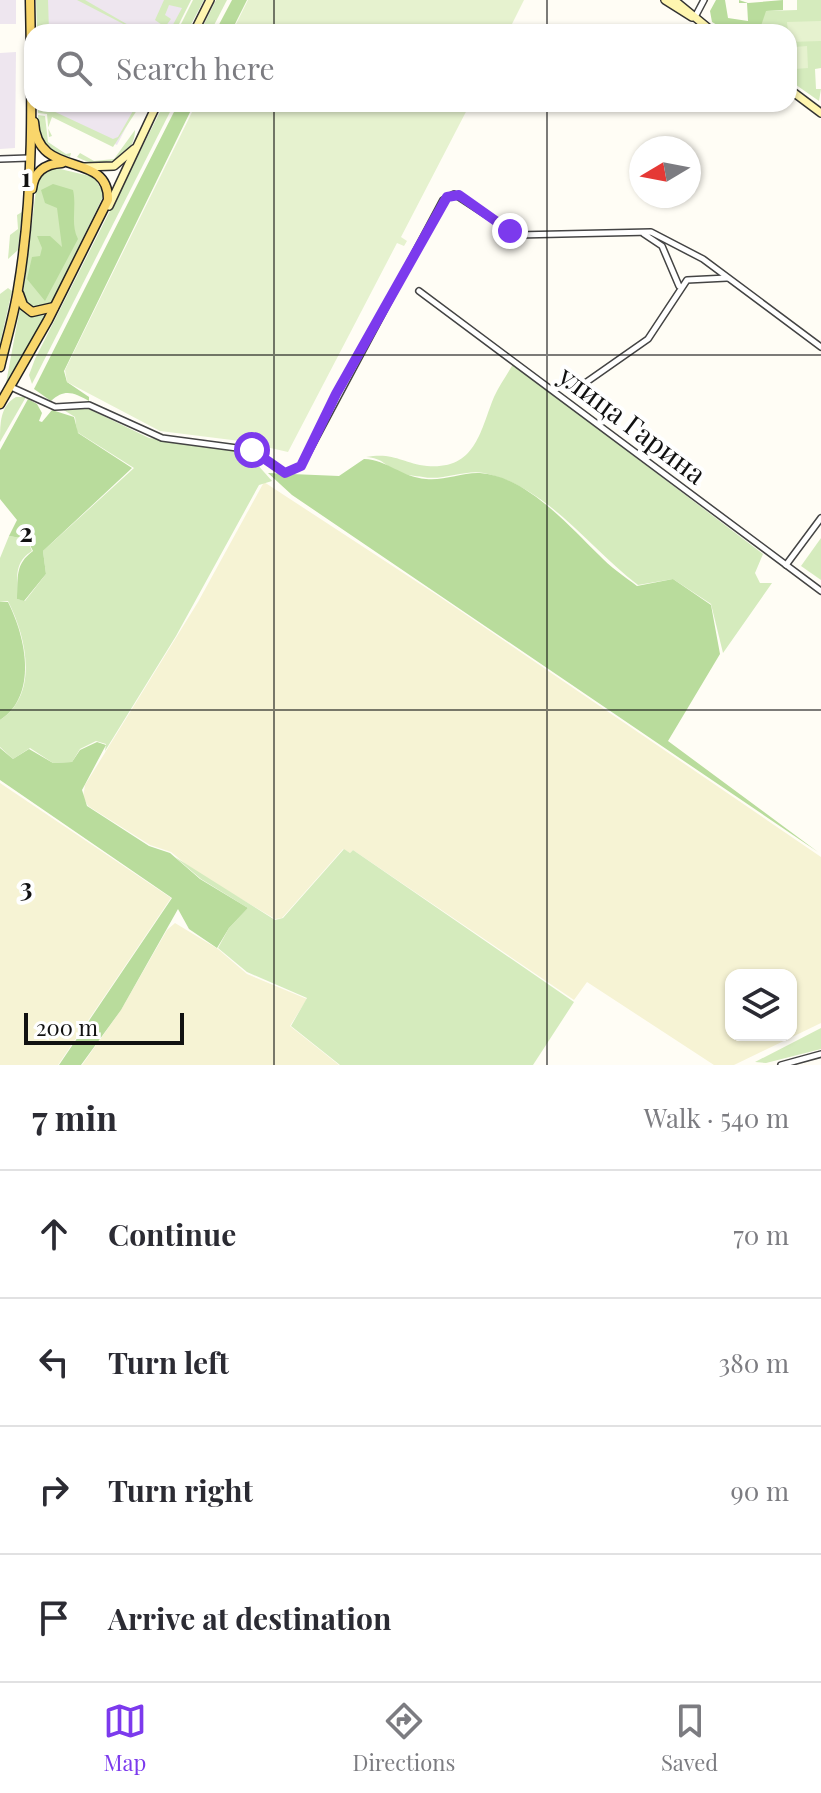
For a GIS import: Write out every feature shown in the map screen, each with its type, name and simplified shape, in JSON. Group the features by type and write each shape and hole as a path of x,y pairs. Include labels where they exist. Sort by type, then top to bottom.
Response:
{"main road":[{"path":"30,0 30,24"},
{"path":"198,24 210,0"},
{"path":"665,0 702,24"},
{"path":"674,0 694,18"},
{"path":"797,95 821,113"},
{"path":"0,367 18,291 31,112"},
{"path":"32,112 39,144 62,163"},
{"path":"0,404 55,307 153,112"},
{"path":"26,205 36,174 47,165 114,166 134,149"},
{"path":"84,167 106,184 105,208"},
{"path":"18,291 23,305 32,312 55,307"}],"street":[{"path":"694,18 704,0"},
{"path":"0,159 29,158"},
{"path":"11,387 55,407 89,405 162,438 252,450 285,473 301,466 336,394 447,197 459,195 517,235 651,232 676,244 728,279 821,347"},
{"path":"633,231 662,246 679,287"},
{"path":"578,388 648,339 664,318 679,287 695,278 728,279"},
{"name":"улица Гарина","path":"419,291 821,591"},
{"path":"786,565 821,518"},
{"path":"781,1065 821,1054"}],"shaded area":[{"path":"0,0 16,0 16,24 0,24"},
{"path":"44,0 191,0 178,24 45,24"},
{"path":"16,52 15,148 0,149 0,53"},
{"path":"47,112 134,112 117,145"},
{"path":"264,482 437,595 821,857 821,1023 797,1035 797,969 725,969 725,1041 784,1041 734,1065 714,1065 587,982 574,1000 353,850 350,853 343,849 282,918 275,919 194,871 171,852 150,845 88,806 83,797 85,785 198,602"},
{"path":"0,783 171,898 58,1065 0,1065"},
{"path":"175,923 218,949 247,974 307,999 290,1026 339,1065 82,1065 121,1010 167,930"}],"green space":[{"path":"36,0 48,0 49,24 37,24"},
{"path":"77,0 85,0 127,24"},
{"path":"164,0 191,0 179,24 173,24 182,8 169,5 165,15 171,19 167,24 155,20"},
{"path":"193,0 204,0 191,24 181,24"},
{"path":"216,0 227,0 215,24 204,24"},
{"path":"232,0 247,0 235,24 219,24"},
{"path":"248,0 524,0 512,24 236,24"},
{"path":"716,0 725,0 728,18 748,21 747,3 739,3 739,0 748,3 783,0 783,10 766,11 762,24 715,24 710,11"},
{"path":"797,0 821,0 821,68 815,69 816,89 821,89 819,101 797,86 797,24 761,24 765,11 797,10"},
{"path":"821,21 821,41 797,42 797,24 787,22"},
{"path":"807,46 808,68 797,69 797,47"},
{"path":"55,112 113,139 118,137 132,112 136,112 113,147 52,117 48,128 47,114 38,113"},
{"path":"160,112 170,112 32,384 29,375"},
{"path":"174,112 190,112 64,371 67,382 89,397 89,401 70,393 61,394 51,401 34,389"},
{"path":"192,112 466,112 401,237 407,241 404,246 397,243 288,452 240,441 160,431 67,382 65,370"},
{"path":"38,115 45,116 48,142 66,154 71,153 70,157 55,152 45,143"},
{"path":"135,130 129,148 115,160 96,163 77,157 80,153 94,161 114,159"},
{"path":"56,168 94,177 103,192 102,199 50,305 35,310 27,305 23,295 37,182 46,171"},
{"path":"53,184 73,190 74,227 78,239 45,301 27,279 32,257 40,256 42,248 37,236 50,236 62,247 57,208 45,203 41,190"},
{"path":"22,212 18,250 8,259 10,235 18,229 17,215"},
{"path":"8,288 12,291 0,344 0,294"},
{"path":"20,308 32,316 47,315 6,383"},
{"path":"513,364 763,554 755,573 760,583 772,583 723,653 711,604 673,579 638,585 566,520 528,491 484,473 431,478 407,475 366,457 391,457 427,466 456,462 474,446 494,397"},
{"path":"16,397 26,397 0,442 4,410"},
{"path":"28,399 37,404 42,413 39,421 42,422 52,410 74,417 78,433 132,468 43,551 46,574 24,601 17,599 19,572 23,561 33,551 27,539 9,536 17,520 0,499 0,450"},
{"path":"62,409 89,409 149,438 239,450 249,455 272,481 259,485 176,636 105,751 106,744 96,741 80,749 72,762 53,763 30,748 13,759 0,747 0,720 20,696 26,665 15,616 8,601 0,602 0,558 9,536 27,539 32,551 19,566 17,578 17,599 25,601 46,574 43,551 134,468 77,432 75,417"},
{"path":"364,459 380,462 417,478 480,473 514,483 546,504 608,564 637,586 673,579 711,605 720,654 668,741 818,852 292,495 268,473 339,476"},
{"path":"821,538 821,580 801,566"},
{"path":"0,602 8,602 14,616 25,665 20,696 0,720"},
{"path":"97,742 106,745 82,790 87,806 149,846 170,853 200,879 248,908 229,928 217,948 189,929 178,909 121,1010 81,1065 59,1065 172,898 0,780 0,748 13,759 29,749 53,763 72,762 80,750"},
{"path":"344,849 350,853 353,850 574,1002 533,1065 340,1065 291,1026 307,998 247,972 218,948 229,928 248,908 201,879 175,857 275,920 283,918"},
{"path":"821,1028 821,1049 766,1063 755,1062 797,1041"}],"route":[{"path":"252,450 278,471 285,473 301,466 336,394 443,200 454,194 459,195 510,231"}]}
